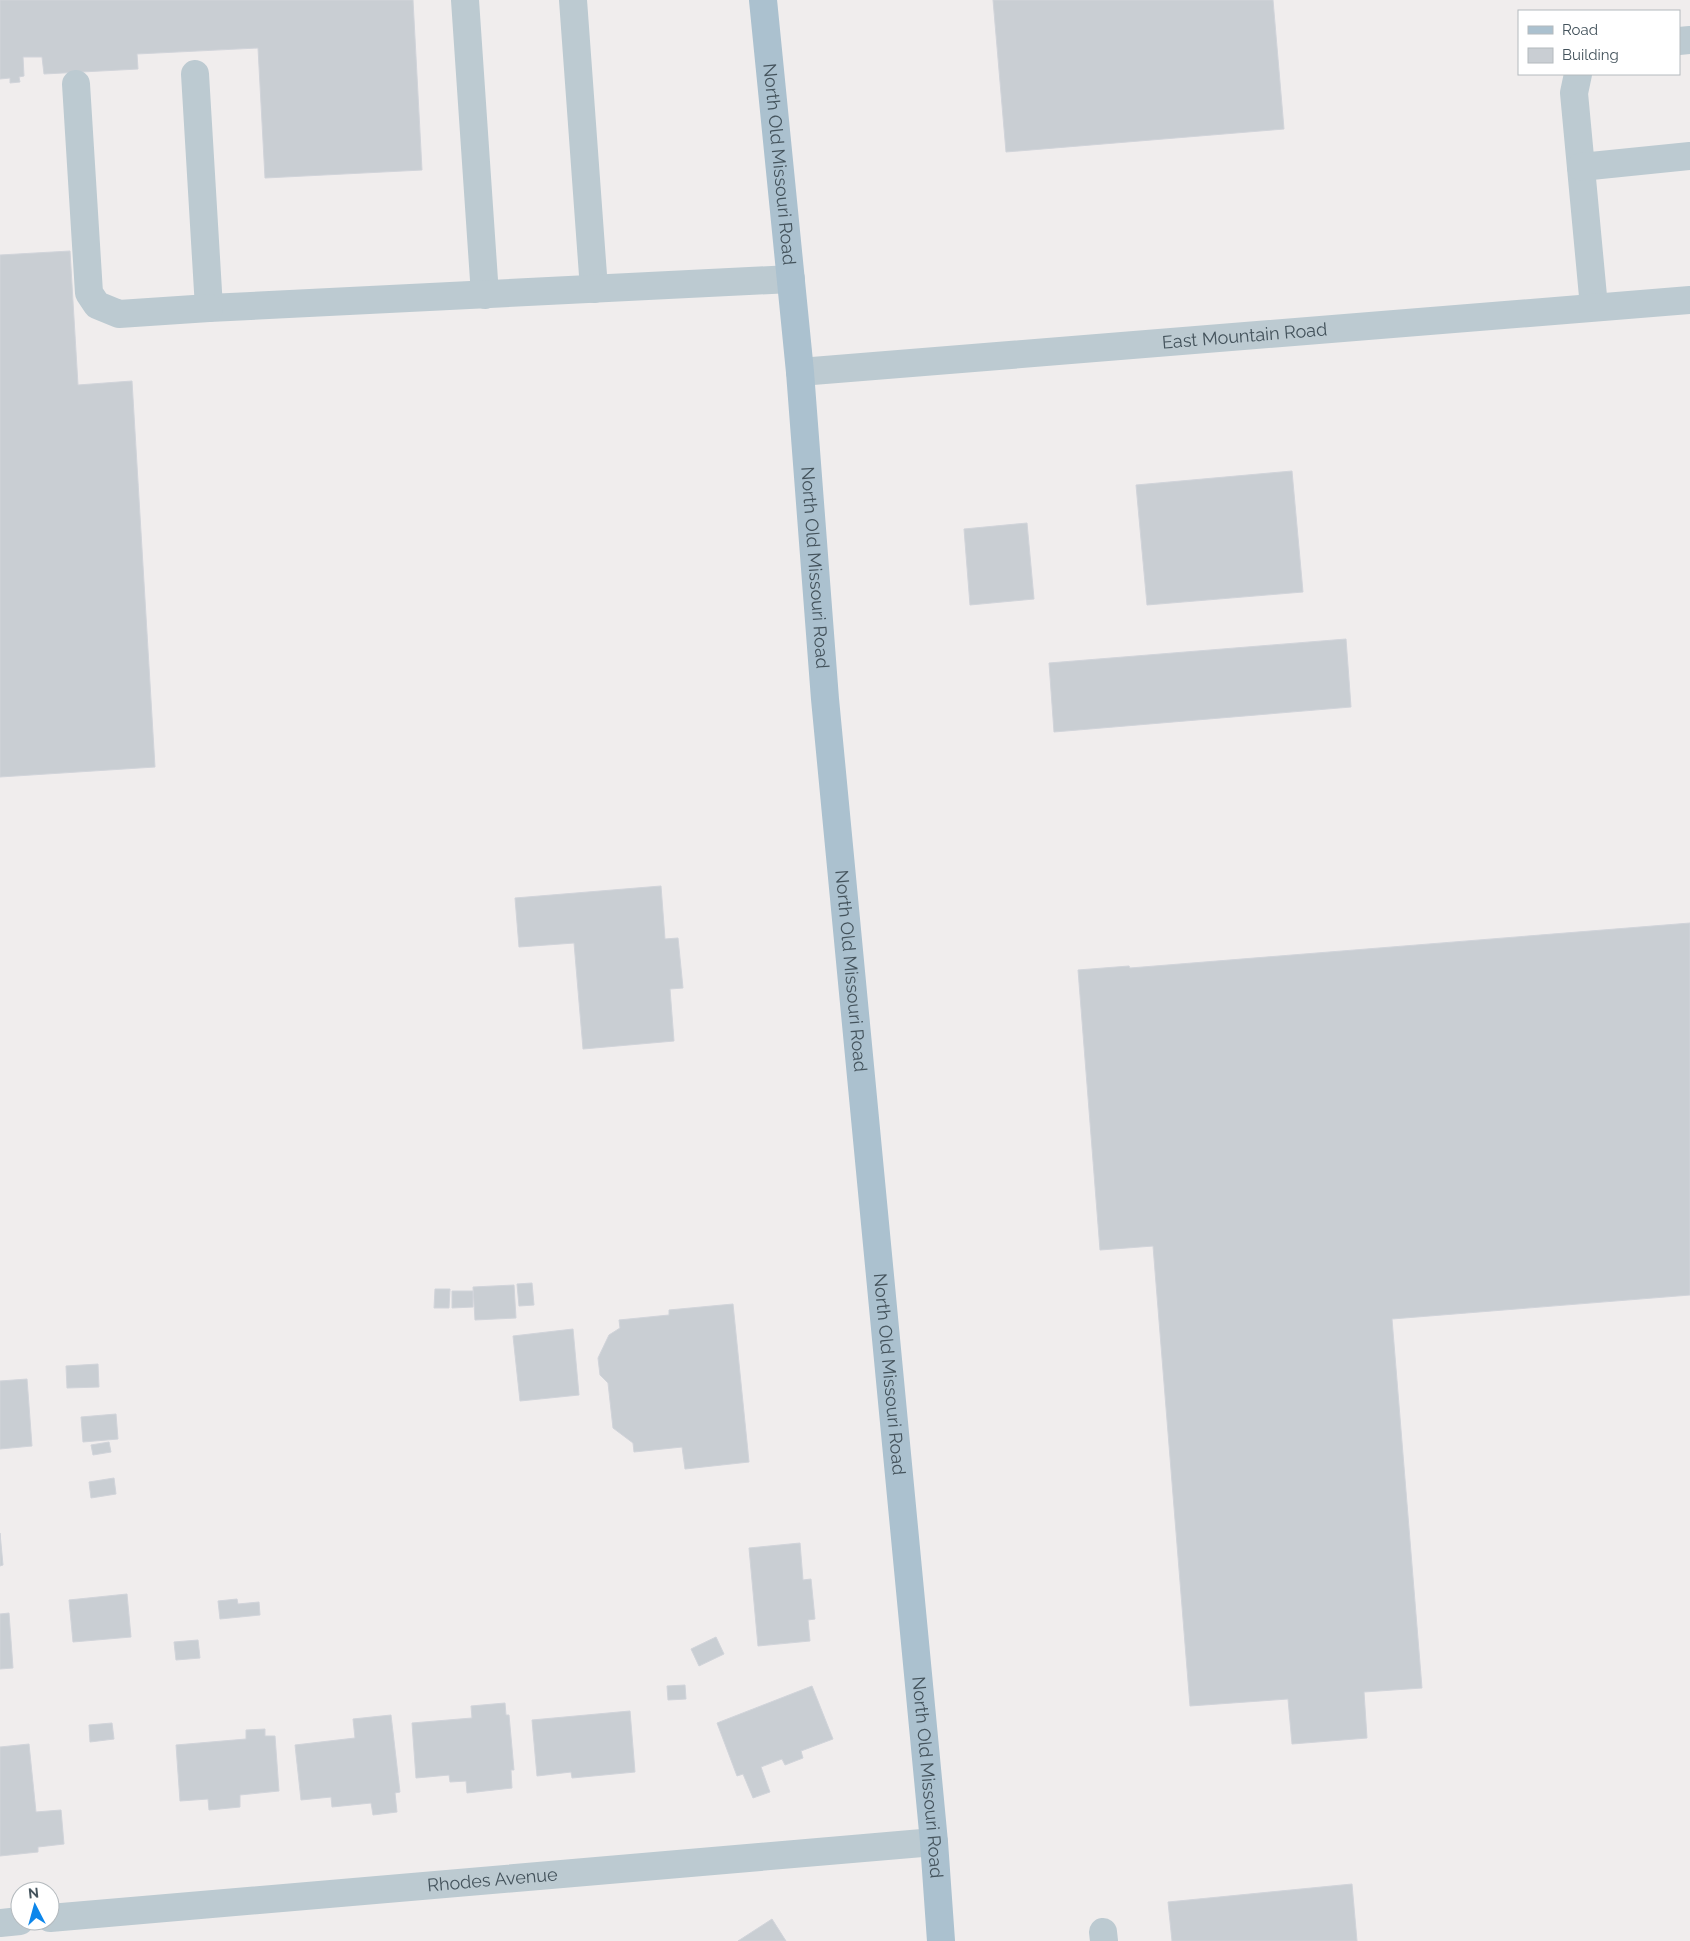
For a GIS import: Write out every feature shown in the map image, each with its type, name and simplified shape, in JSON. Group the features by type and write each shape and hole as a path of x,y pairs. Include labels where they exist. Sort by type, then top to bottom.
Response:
{"main road":[{"name":"North Old Missouri Road","path":"763,0 800,372 824,699 934,1842 941,1941"}],"street":[{"path":"465,0 485,295"},
{"path":"573,0 594,289"},
{"path":"195,74 209,308"},
{"path":"1578,75 1574,93 1594,307"},
{"path":"76,84 89,293 97,305 119,314 791,279"},
{"path":"1581,167 1690,156"},
{"name":"East Mountain Road","path":"800,372 1690,300"},
{"name":"Rhodes Avenue","path":"60,1917 934,1842"}],"building":[{"path":"0,0 413,0 422,170 265,178 258,48 137,54 138,69 44,74 42,57 23,57 24,76 19,77 20,82 10,83 10,78 0,79"},
{"path":"993,0 1273,0 1284,129 1006,152"},
{"path":"70,251 78,385 132,381 155,767 0,777 0,255"},
{"path":"1292,471 1303,592 1147,605 1136,485"},
{"path":"1027,523 1034,599 970,605 964,529"},
{"path":"1346,639 1351,707 1054,732 1049,663"},
{"path":"661,886 665,939 678,938 683,988 670,989 674,1041 583,1049 574,943 519,947 515,898"},
{"path":"1690,923 1690,1295 1392,1319 1422,1688 1364,1692 1367,1738 1292,1744 1288,1699 1190,1706 1153,1246 1100,1250 1078,970 1129,966 1130,968"},
{"path":"532,1283 534,1305 519,1306 517,1284"},
{"path":"514,1285 516,1318 475,1320 473,1287"},
{"path":"435,1289 450,1289 449,1308 434,1308"},
{"path":"452,1291 473,1291 473,1307 452,1308"},
{"path":"733,1304 749,1462 685,1469 682,1447 634,1452 633,1443 613,1428 608,1383 600,1375 598,1358 609,1335 620,1328 619,1320 669,1315 669,1310"},
{"path":"573,1329 579,1395 520,1401 513,1336"},
{"path":"98,1364 99,1387 67,1388 66,1366"},
{"path":"27,1379 32,1446 0,1449 0,1381"},
{"path":"116,1414 118,1439 83,1442 81,1417"},
{"path":"109,1442 111,1452 93,1455 91,1445"},
{"path":"114,1478 116,1494 91,1498 89,1482"},
{"path":"0,1533 3,1565 0,1566"},
{"path":"800,1543 803,1580 811,1579 815,1619 808,1620 810,1641 758,1646 749,1548"},
{"path":"127,1594 131,1637 73,1642 69,1600"},
{"path":"237,1599 238,1604 259,1602 260,1615 220,1619 218,1601"},
{"path":"9,1613 13,1668 0,1669 0,1614"},
{"path":"716,1637 724,1654 699,1666 691,1649"},
{"path":"198,1640 200,1658 176,1660 174,1642"},
{"path":"685,1685 686,1699 668,1700 667,1686"},
{"path":"812,1686 833,1739 801,1751 803,1758 785,1765 782,1759 761,1767 770,1792 753,1798 743,1774 737,1776 717,1723"},
{"path":"505,1703 506,1715 509,1715 514,1770 511,1770 512,1788 467,1793 466,1781 450,1782 449,1775 416,1778 412,1723 472,1718 471,1706"},
{"path":"630,1711 635,1772 572,1778 571,1772 537,1776 532,1720"},
{"path":"391,1715 400,1792 395,1793 397,1812 373,1815 371,1803 332,1807 331,1797 301,1800 295,1745 355,1738 353,1719"},
{"path":"112,1723 114,1739 90,1742 89,1725"},
{"path":"265,1729 265,1736 275,1736 279,1791 240,1795 240,1807 209,1810 208,1799 180,1801 176,1745 246,1739 246,1730"},
{"path":"29,1744 36,1812 61,1810 64,1844 38,1847 38,1852 0,1856 0,1747"},
{"path":"1352,1884 1357,1941 1172,1941 1168,1902"},
{"path":"772,1919 786,1941 738,1941"}]}
